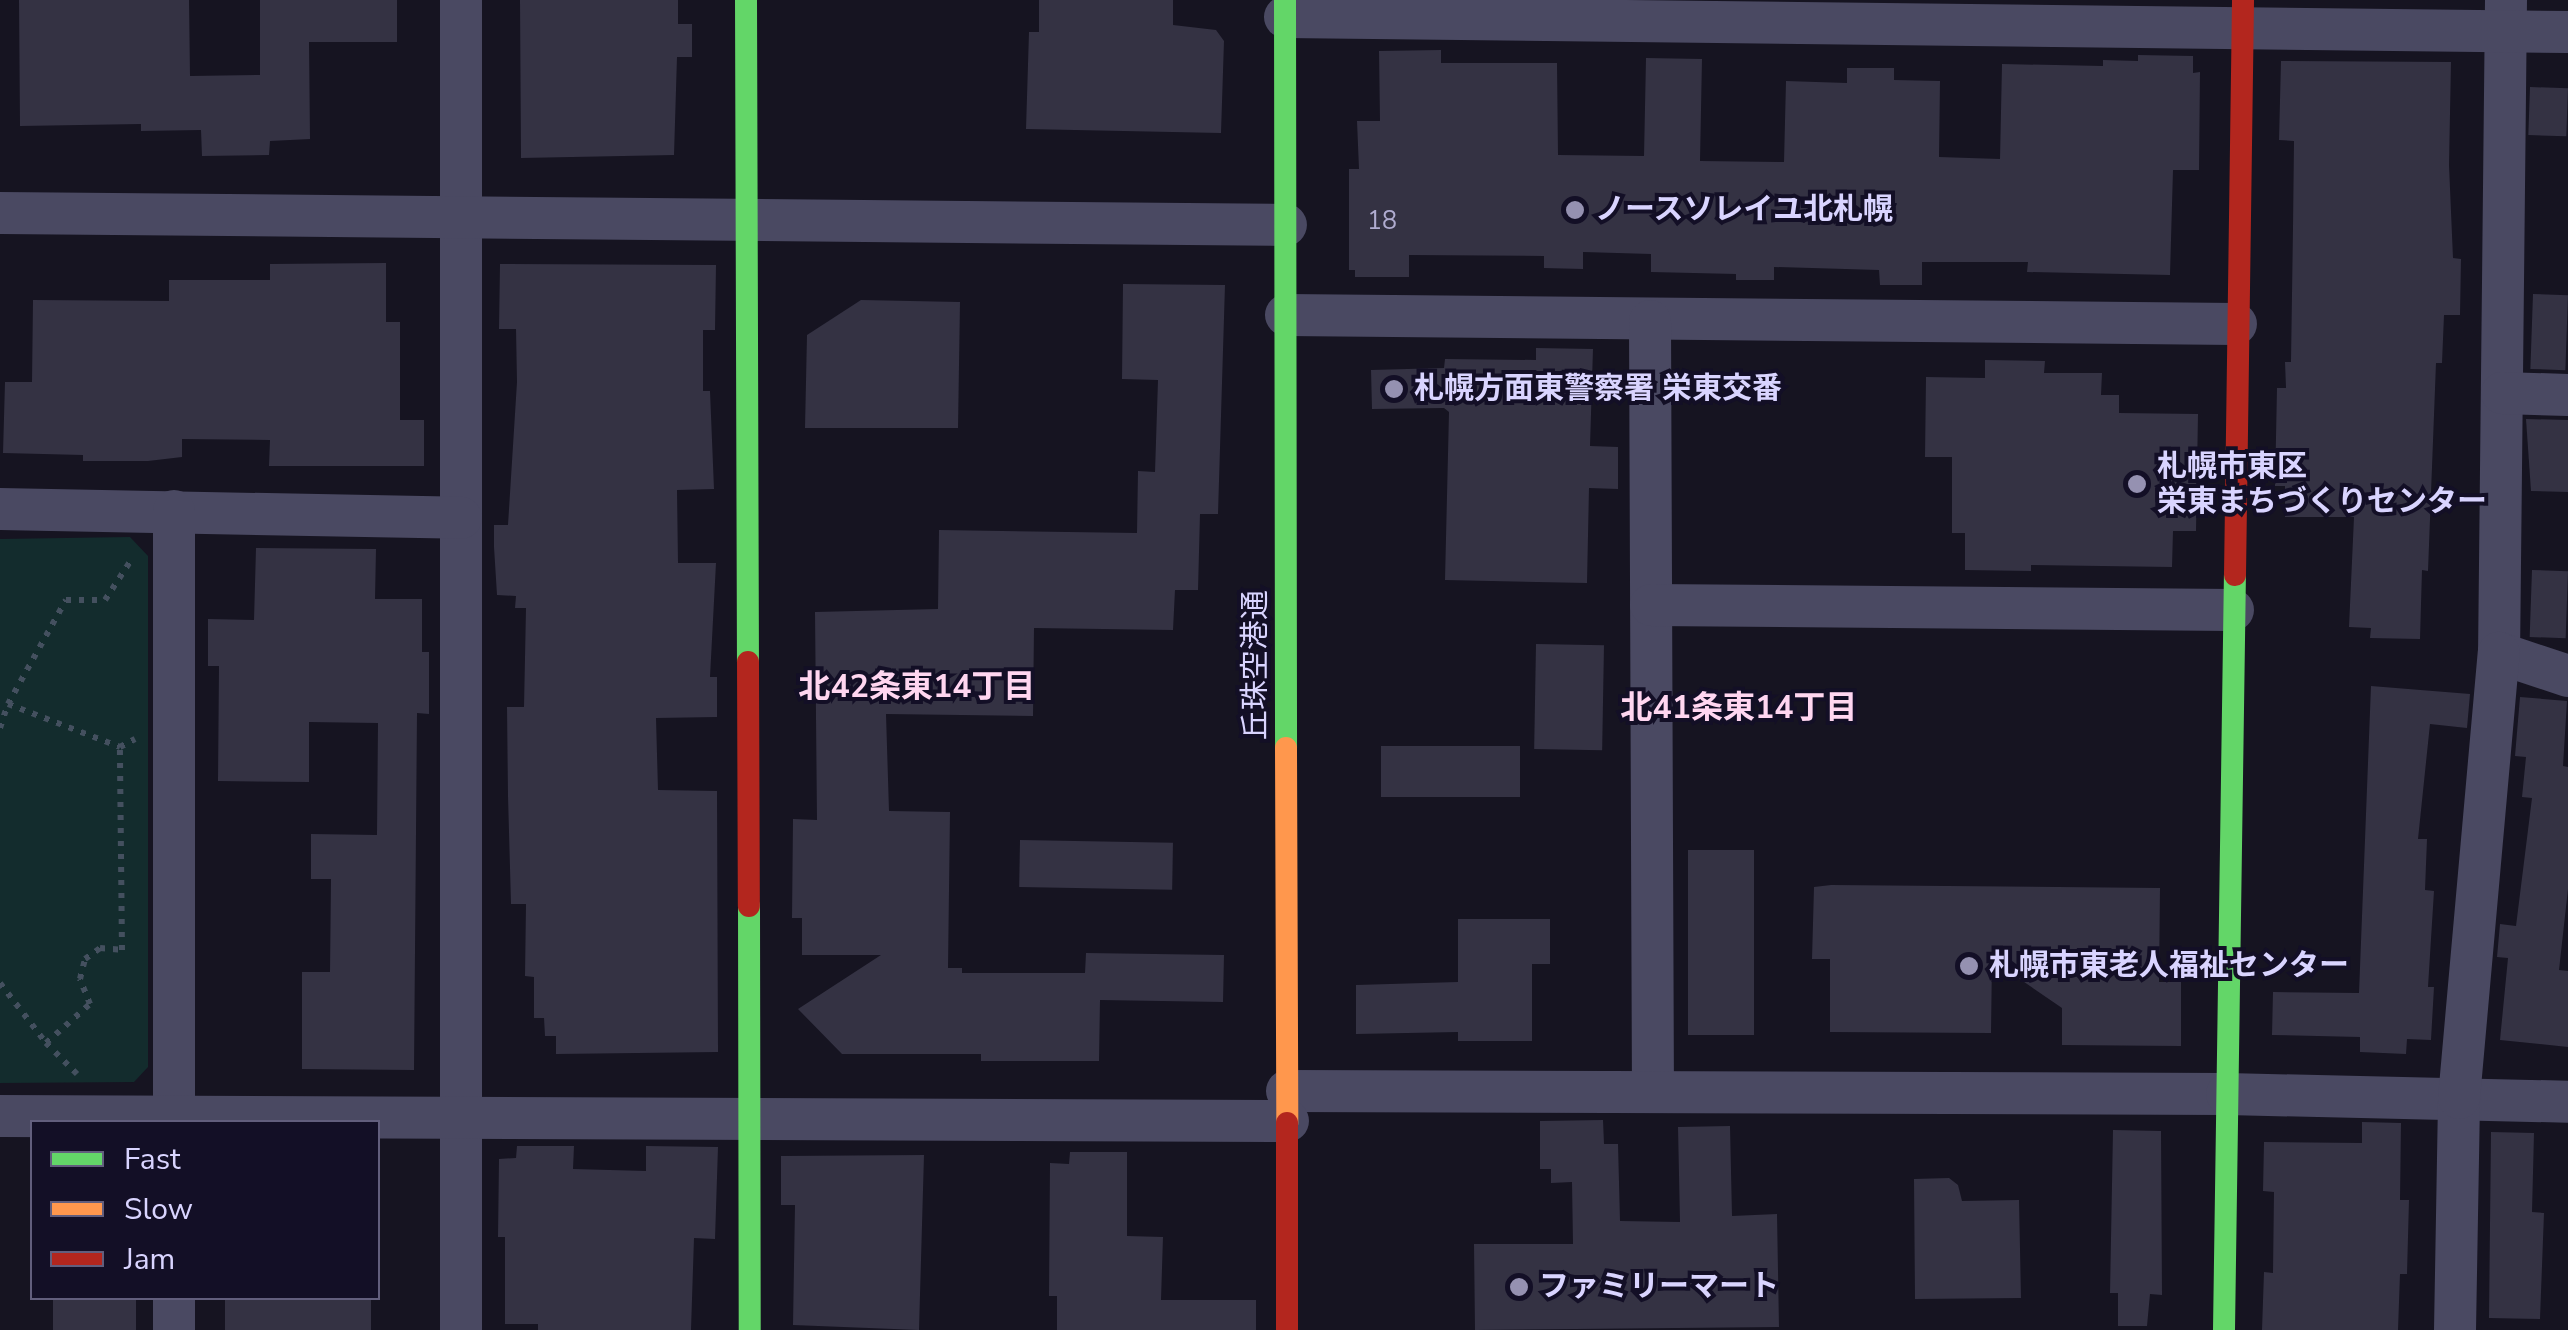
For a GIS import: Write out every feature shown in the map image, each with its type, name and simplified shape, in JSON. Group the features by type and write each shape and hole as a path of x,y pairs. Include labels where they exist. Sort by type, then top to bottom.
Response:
{"street":[{"path":"461,0 461,1330"},
{"path":"746,0 750,1330"},
{"path":"1285,8 2506,16 2568,32"},
{"name":"丘珠空港通","path":"1285,8 1288,1330"},
{"path":"2224,1330 2242,14"},
{"path":"2454,1330 2459,1098 2499,653 2506,16"},
{"path":"0,213 1286,226"},
{"path":"1286,315 2236,324"},
{"path":"1650,320 1654,1090"},
{"path":"2502,393 2568,394"},
{"path":"0,509 462,518"},
{"path":"174,511 174,1120"},
{"path":"1651,606 2233,610"},
{"path":"2499,653 2568,676"},
{"path":"0,1116 174,1120 751,1120 1287,1106 1654,1090 2226,1094 2568,1102"},
{"path":"174,1300 174,1330"}],"path":[{"path":"0,728 8,704 66,600 105,600 136,553"},
{"path":"8,704 120,747 137,738"},
{"path":"120,747 122,950"},
{"path":"46,1042 90,1004 80,979 85,959 100,948 138,950"},
{"path":"0,983 46,1042 89,1086"}],"green space":[{"path":"130,537 148,556 148,1067 134,1082 0,1083 0,539"}],"building":[{"path":"19,0 189,0 190,76 260,75 260,0 397,0 397,42 309,42 310,139 270,141 269,155 202,156 201,130 141,131 141,124 20,126"},
{"path":"520,0 678,0 678,24 692,24 692,57 677,57 674,155 521,158"},
{"path":"1039,0 1173,0 1173,25 1216,30 1224,41 1221,133 1026,129 1029,32 1039,32"},
{"path":"1441,50 1441,63 1557,63 1558,155 1644,156 1646,58 1702,59 1700,161 1784,162 1786,81 1847,83 1847,68 1894,68 1894,80 1940,81 1939,157 2000,159 2002,64 2103,66 2103,60 2138,61 2138,55 2193,56 2193,73 2200,72 2199,170 2173,170 2170,275 2027,272 2028,262 1922,262 1922,285 1880,285 1879,270 1774,267 1774,280 1736,280 1736,274 1651,272 1651,254 1583,252 1583,269 1544,268 1544,256 1409,255 1409,277 1355,277 1355,270 1349,270 1349,169 1359,169 1357,121 1380,121 1379,51"},
{"path":"2281,61 2451,62 2449,165 2453,258 2461,259 2460,315 2444,315 2442,363 2436,363 2428,571 2422,570 2420,639 2370,638 2371,628 2349,627 2354,517 2285,517 2285,486 2275,486 2277,388 2286,388 2285,362 2291,362 2293,227 2294,141 2279,140"},
{"path":"2530,87 2568,88 2566,136 2528,135"},
{"path":"386,263 386,322 400,322 400,420 424,420 424,466 269,466 270,440 182,439 182,457 148,461 83,461 83,455 3,453 5,382 32,382 33,300 169,301 169,280 270,280 270,264"},
{"path":"500,264 716,265 715,330 703,330 703,391 710,391 714,489 677,490 678,563 716,563 710,677 717,677 717,717 656,718 658,790 717,791 718,1052 556,1054 556,1036 545,1036 544,1018 534,1018 534,977 525,976 526,904 511,904 508,796 507,707 524,707 526,608 515,608 516,596 497,595 494,547 494,525 508,525 517,382 516,329 499,329"},
{"path":"1123,284 1225,285 1218,514 1200,514 1198,590 1175,590 1173,630 1034,628 1033,716 886,714 889,811 950,812 948,968 962,968 962,973 1085,973 1086,953 1224,955 1223,1002 1100,1000 1099,1061 981,1061 981,1054 842,1054 798,1009 881,955 802,955 802,918 792,918 793,819 817,820 815,612 938,609 939,530 1137,533 1138,471 1155,472 1158,380 1122,379"},
{"path":"2533,294 2568,295 2565,370 2530,369"},
{"path":"861,300 960,302 958,428 805,428 807,335"},
{"path":"1536,348 1593,349 1590,446 1618,447 1618,489 1589,488 1587,583 1445,580 1449,412 1444,408 1372,409 1371,370 1444,368 1445,359 1536,360"},
{"path":"1985,360 2045,361 2044,373 2102,373 2101,395 2119,395 2119,413 2198,414 2196,531 2173,531 2172,567 2031,565 2031,571 1965,570 1965,533 1952,533 1952,457 1925,457 1926,377 1985,378"},
{"path":"2526,419 2568,420 2568,492 2531,491"},
{"path":"256,548 376,549 375,599 422,599 422,652 429,652 429,714 417,713 414,1070 302,1069 302,972 330,972 331,879 311,879 311,834 377,835 378,723 309,722 309,782 218,781 219,666 208,666 208,619 254,620"},
{"path":"2532,570 2568,571 2566,638 2530,637"},
{"path":"1536,644 1604,645 1602,750 1534,749"},
{"path":"2371,686 2470,694 2467,728 2430,724 2418,839 2427,839 2425,890 2434,891 2428,987 2434,987 2431,1040 2407,1039 2406,1054 2360,1052 2360,1037 2272,1035 2273,992 2359,993"},
{"path":"2520,697 2567,701 2563,766 2568,767 2568,889 2559,970 2568,971 2568,1047 2500,1040 2508,958 2497,957 2500,924 2516,926 2532,798 2522,797 2526,757 2515,756"},
{"path":"1381,746 1520,746 1520,797 1381,797"},
{"path":"1020,840 1173,843 1172,890 1019,887"},
{"path":"1688,850 1754,850 1754,1035 1688,1035"},
{"path":"1814,887 2160,888 2159,982 2181,982 2181,1046 2062,1045 2062,1008 1992,960 1991,1033 1830,1032 1830,959 1812,959"},
{"path":"1458,919 1550,919 1550,964 1532,964 1532,1041 1458,1041 1458,1032 1356,1034 1356,985 1458,982"},
{"path":"1603,1120 1604,1144 1618,1144 1620,1221 1680,1222 1678,1127 1730,1126 1732,1216 1777,1214 1779,1327 1475,1330 1474,1244 1573,1244 1572,1182 1551,1183 1551,1169 1540,1169 1540,1121"},
{"path":"2362,1122 2401,1123 2400,1200 2409,1200 2407,1274 2400,1274 2398,1330 2262,1330 2264,1272 2273,1273 2274,1192 2263,1191 2264,1142 2362,1143"},
{"path":"2113,1130 2161,1131 2162,1295 2150,1294 2147,1326 2118,1326 2118,1293 2110,1293"},
{"path":"2491,1132 2534,1133 2532,1212 2544,1213 2540,1319 2489,1318"},
{"path":"517,1146 574,1146 573,1169 646,1171 646,1146 718,1147 715,1239 694,1238 691,1330 538,1330 538,1324 505,1324 505,1237 498,1237 499,1159 516,1158"},
{"path":"1070,1152 1127,1152 1127,1236 1163,1237 1161,1300 1256,1300 1256,1330 1057,1330 1057,1296 1049,1296 1050,1163 1069,1164"},
{"path":"924,1155 919,1330 793,1325 795,1205 781,1205 781,1156"},
{"path":"1949,1178 1958,1185 1962,1201 2019,1200 2021,1298 1915,1299 1914,1179"},
{"path":"53,1300 136,1300 136,1330 53,1330"},
{"path":"225,1300 371,1300 371,1330 225,1330"}],"traffic: fast":[{"path":"746,0 748,662"},
{"path":"1285,0 1286,748"},
{"path":"2224,1330 2235,575"},
{"path":"749,906 750,1330"}],"traffic: slow":[{"path":"1286,748 1287,1123"}],"traffic: jam":[{"path":"2235,575 2243,0"},
{"path":"748,662 749,906"},
{"path":"1287,1123 1287,1330"}],"place":[{"name":"ノースソレイユ北札幌","path":"1575,210"},
{"name":"札幌方面東警察署 栄東交番","path":"1394,389"},
{"name":"札幌市東区 栄東まちづくりセンター","path":"2137,484"},
{"name":"札幌市東老人福祉センター","path":"1969,966"},
{"name":"ファミリーマート","path":"1519,1287"}],"district":[{"name":"北42条東14丁目","path":"917,687"},
{"name":"北41条東14丁目","path":"1739,708"}]}
